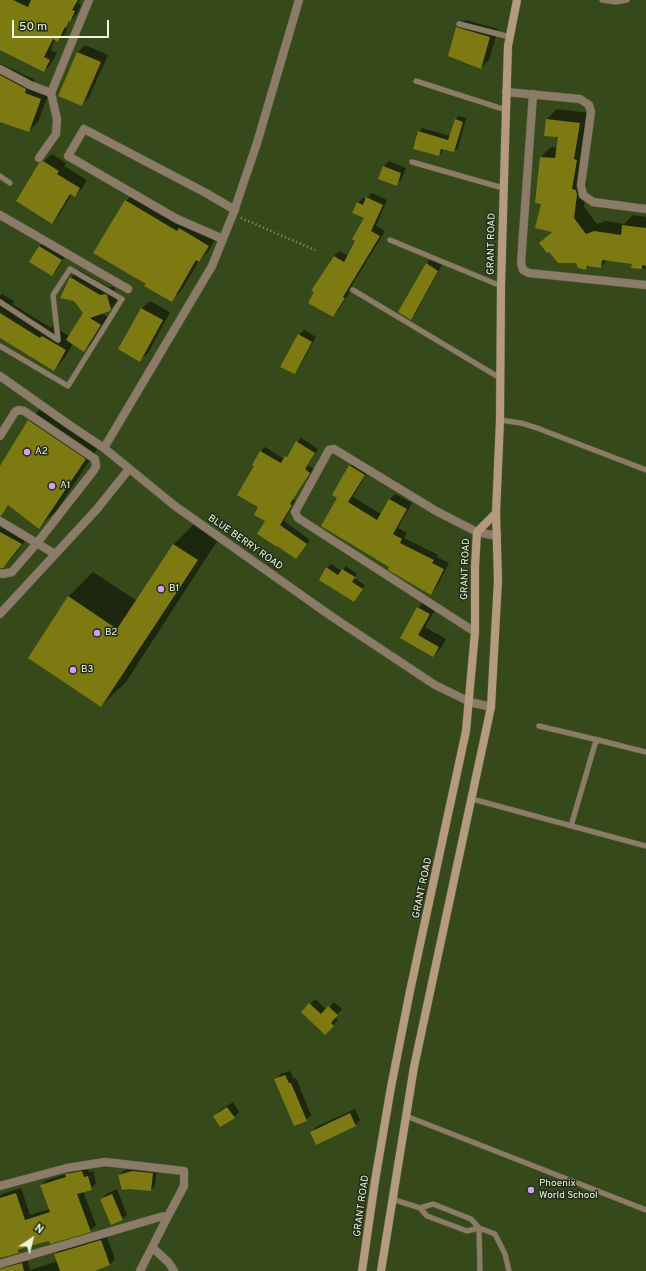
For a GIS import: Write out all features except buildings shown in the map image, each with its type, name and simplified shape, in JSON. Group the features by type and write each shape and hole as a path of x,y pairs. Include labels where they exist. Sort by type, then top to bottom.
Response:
{"main road":[{"name":"GRANT ROAD","path":"381,1271 414,1067 491,707 498,587 496,513 500,420 501,286 506,92 508,46 517,0"},
{"name":"GRANT ROAD","path":"362,1271 391,1087 466,731 470,702 475,632 475,566 477,532 496,513"}],"street":[{"path":"39,158 56,134 57,119 51,93 89,0"},
{"path":"104,448 212,266 234,212 258,143 299,0"},
{"path":"0,69 30,85 51,93"},
{"path":"506,92 580,99 589,105 591,112 581,186 583,195 592,202 646,209"},
{"path":"533,94 521,263 523,270 529,273 646,285"},
{"path":"223,239 177,219 68,156 84,130 206,193 234,212"},
{"path":"0,215 128,289"},
{"name":"BLUE BERRY ROAD","path":"1,378 104,448 175,506 331,616 435,685 470,702 491,707"},
{"path":"0,436 15,412 18,410 24,411 96,462 94,470 37,543 12,572 3,574 0,573"},
{"path":"475,632 298,518 294,512 329,450 334,449 436,511 477,532 497,536"},
{"path":"0,614 97,509 129,469"},
{"path":"0,521 55,554"},
{"path":"0,1186 67,1168 105,1162 184,1172 184,1186 140,1271"},
{"path":"0,1264 160,1217 168,1216"},
{"path":"152,1247 169,1263 174,1271"}],"lane":[{"path":"602,0 616,2 627,0"},
{"path":"459,24 510,37"},
{"path":"416,81 506,110"},
{"path":"412,162 503,188"},
{"path":"0,176 10,183"},
{"path":"390,240 501,286"},
{"path":"0,302 58,340 53,295 70,269 122,299 68,386 0,346"},
{"path":"353,290 500,378"},
{"path":"500,420 521,423 537,428 646,470"},
{"path":"539,726 646,752"},
{"path":"570,826 595,744 598,740"},
{"path":"472,799 646,846"},
{"path":"406,1116 646,1210"},
{"path":"392,1199 420,1208 428,1216 467,1231 479,1228"},
{"path":"420,1208 433,1204 471,1219 479,1228 495,1234 505,1254 509,1271"},
{"path":"479,1228 480,1271"}],"path":[{"path":"234,212 315,250"}],"place":[{"name":"A2","path":"27,452"},
{"name":"A1","path":"52,486"},
{"name":"B1","path":"161,589"},
{"name":"B2","path":"97,633"},
{"name":"B3","path":"73,670"},
{"name":"Phoenix World School","path":"531,1190"}]}
